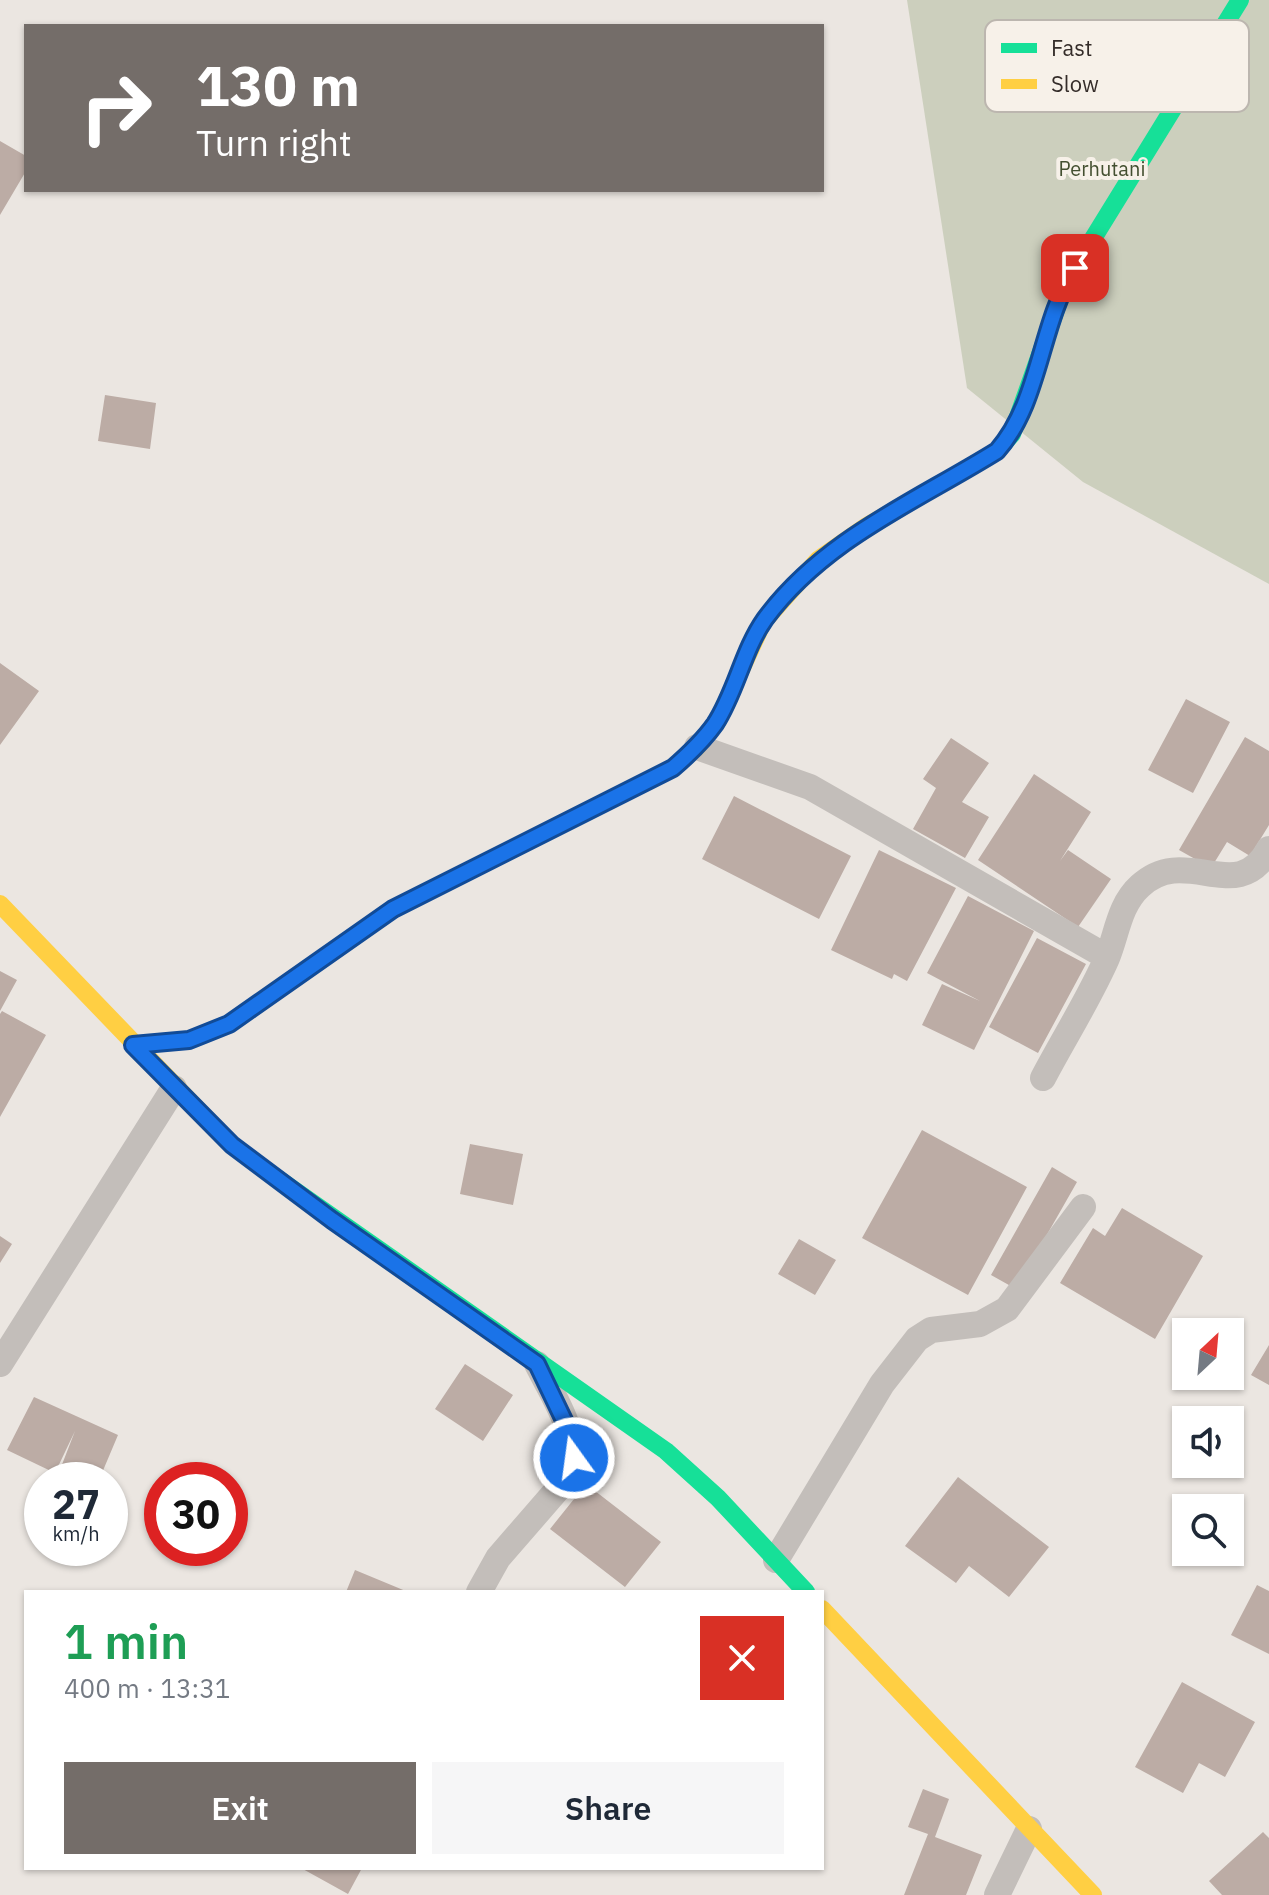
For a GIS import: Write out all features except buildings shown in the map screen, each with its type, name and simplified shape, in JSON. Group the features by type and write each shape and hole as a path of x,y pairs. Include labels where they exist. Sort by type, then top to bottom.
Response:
{"street":[{"path":"1228,20 1240,0"},
{"path":"133,1045 189,1040 229,1024 381,916 646,784 697,747 717,722 763,622 818,560 867,526 997,451 1012,434 1065,284 1171,112"},
{"path":"697,747 810,787 1107,957"},
{"path":"1043,1078 1107,957 1123,909 1139,886 1159,874 1181,867 1235,878 1253,872 1269,849"},
{"path":"0,904 232,1145 537,1364 666,1451 718,1498 804,1590"},
{"path":"0,1364 174,1088"},
{"path":"776,1560 882,1384 917,1339 931,1330 980,1324 1007,1309 1083,1207"},
{"path":"480,1590 498,1558 570,1475 574,1458 572,1437 537,1364"},
{"path":"824,1611 1093,1895"},
{"path":"997,1895 1029,1829"}],"green space":[{"name":"Perhutani","path":"907,0 1269,0 1269,584 1083,482 967,388"}],"traffic: fast":[{"path":"1228,20 1240,0"},
{"path":"975,464 997,451 1012,434 1065,284 1171,112"},
{"path":"133,1045 189,1040 229,1024 393,909 576,817"},
{"path":"267,1171 666,1451 718,1498 804,1590"}],"traffic: slow":[{"path":"576,817 673,768 697,747 717,722 763,622 818,560 867,526 975,464"},
{"path":"0,904 232,1145 267,1171"},
{"path":"824,1611 1093,1895"}],"route":[{"path":"574,1458 572,1437 537,1364 332,1220 232,1145 133,1045 166,1045 189,1040 229,1024 350,936 393,909 673,768 697,747 717,722 763,622 818,560 867,526 977,464 997,451 1012,434 1052,315 1075,268"}]}
